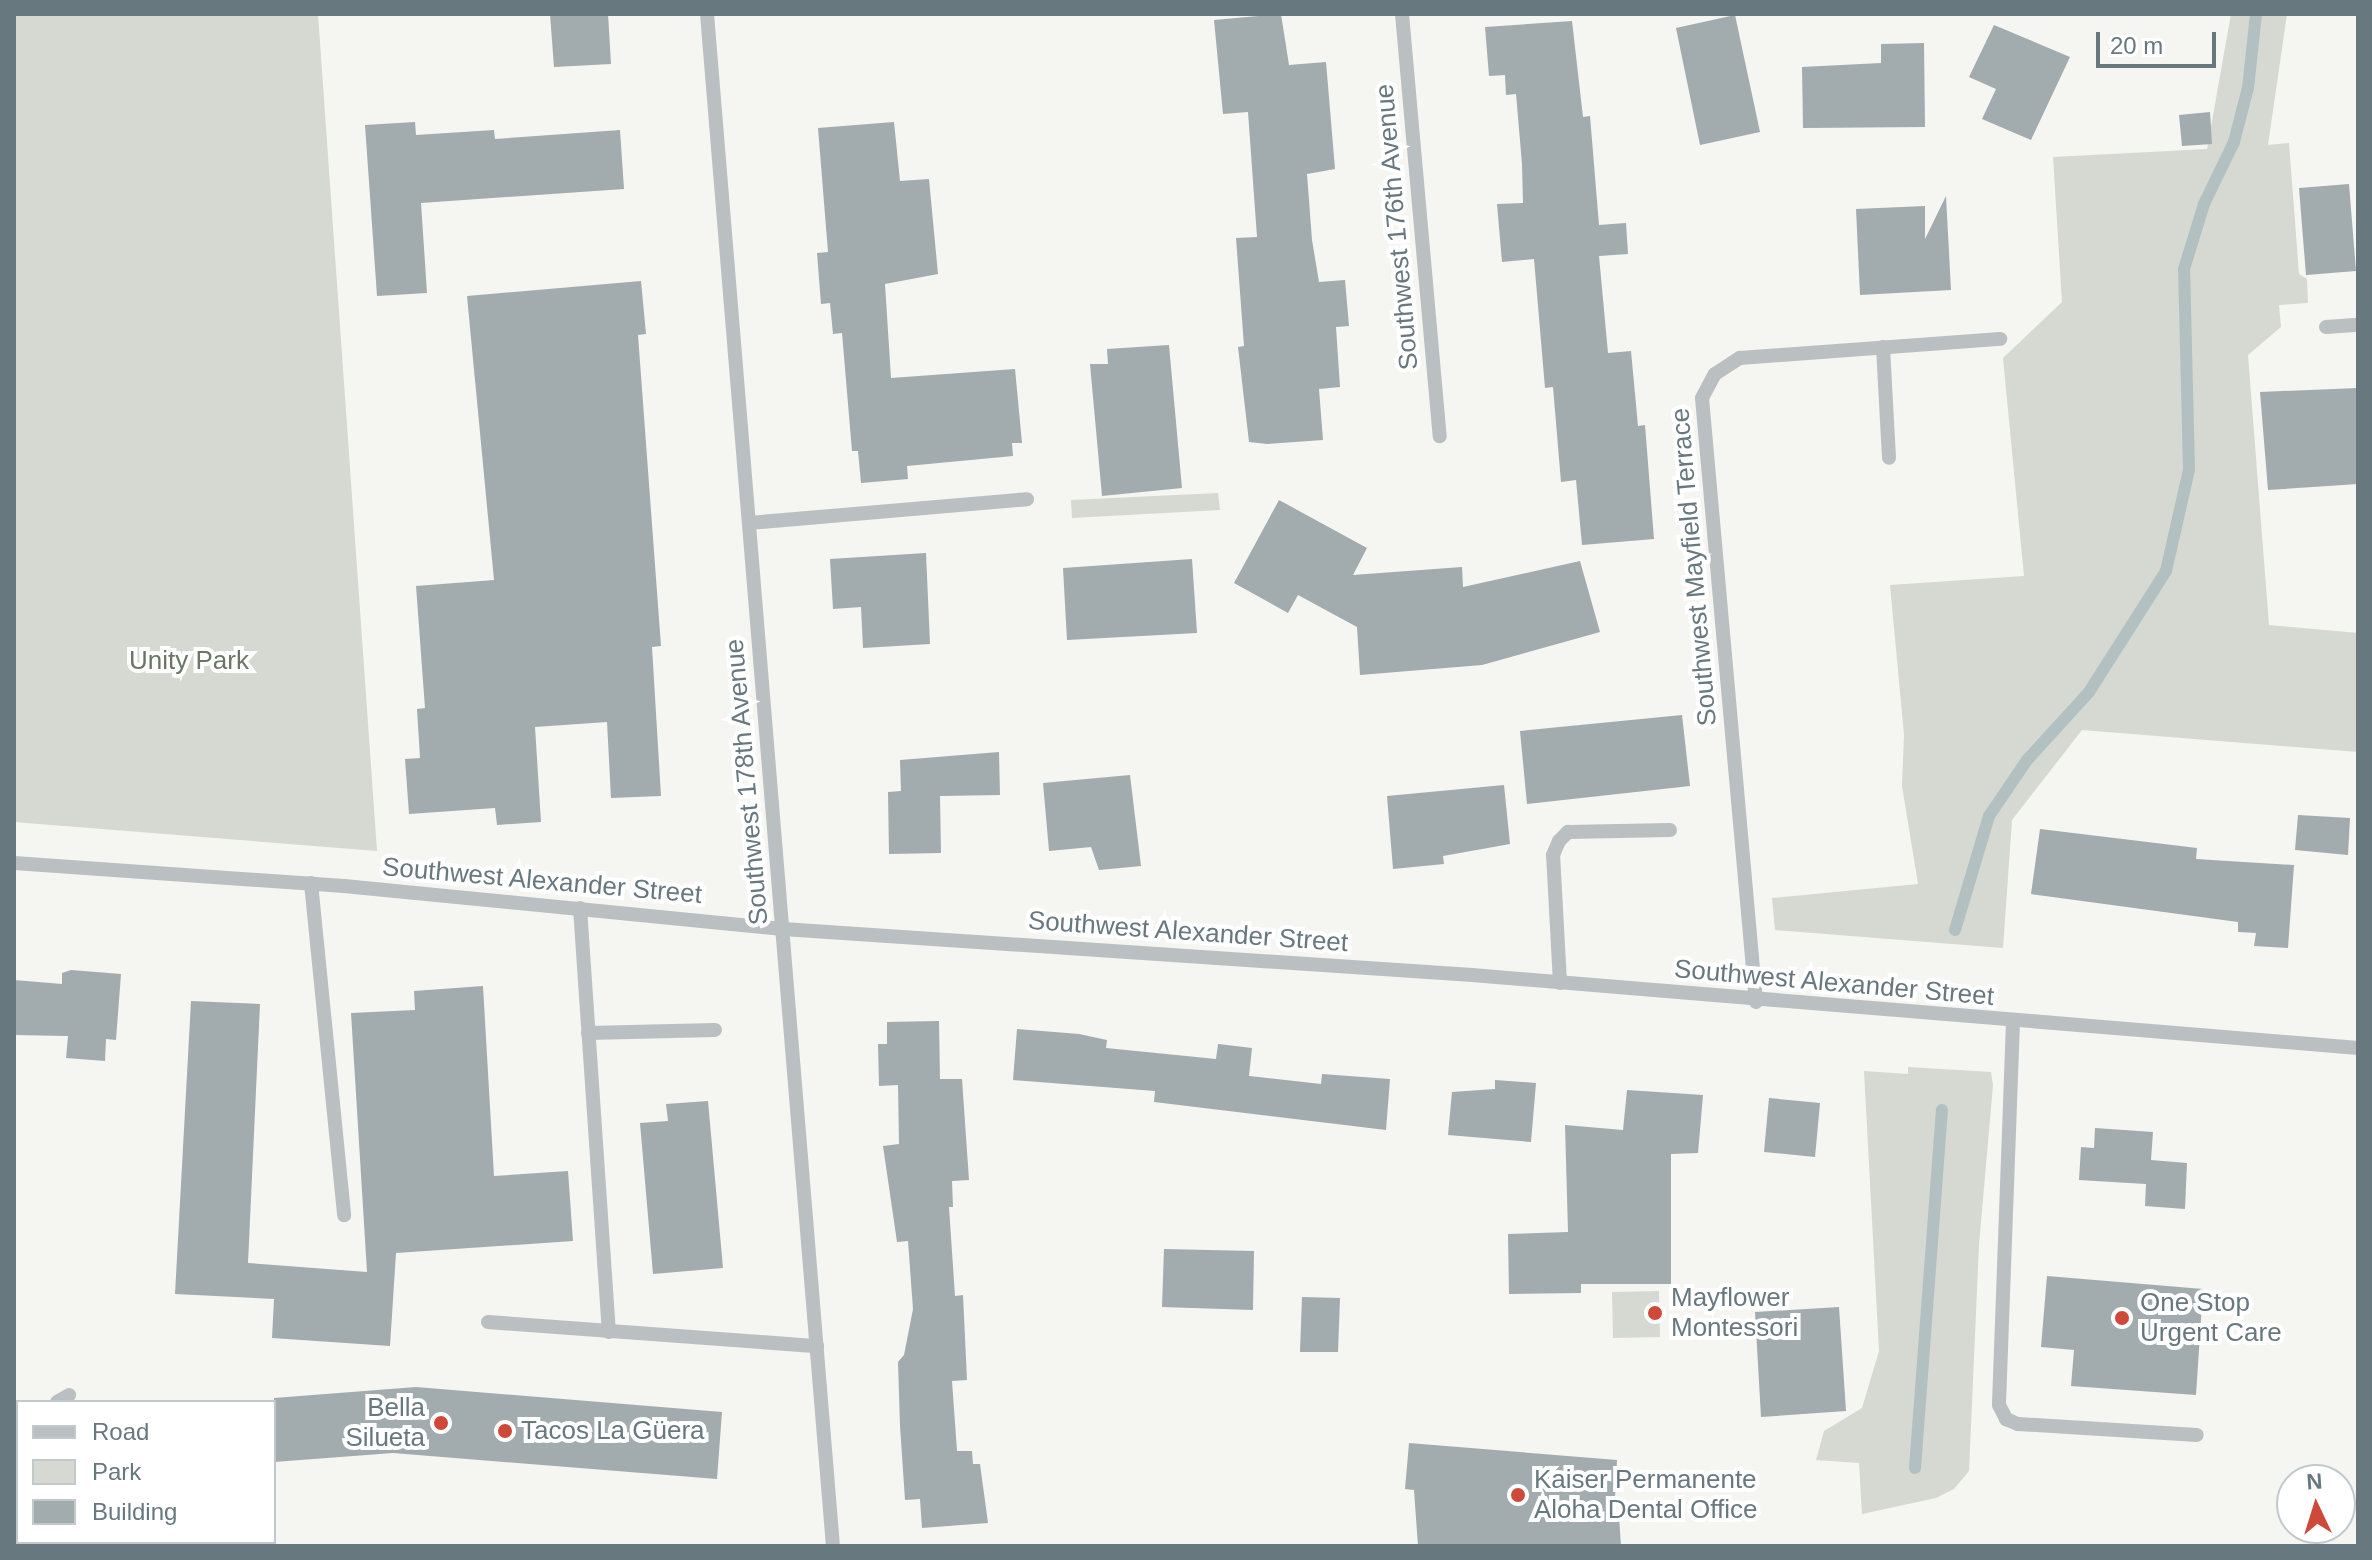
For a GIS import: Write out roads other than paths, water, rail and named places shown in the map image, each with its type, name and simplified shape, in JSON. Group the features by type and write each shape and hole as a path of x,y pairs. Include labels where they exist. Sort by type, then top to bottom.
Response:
{"street":[{"name":"Southwest 178th Avenue","path":"707,14 833,1546"},
{"name":"Southwest 176th Avenue","path":"1402,14 1440,436"},
{"path":"2326,327 2358,325"},
{"name":"Southwest Mayfield Terrace","path":"1756,1002 1702,398 1715,374 1740,358 2000,339"},
{"path":"1883,347 1889,458"},
{"path":"749,523 1027,499"},
{"path":"1560,983 1553,855 1559,841 1568,832 1670,830"},
{"name":"Southwest Alexander Street","path":"14,863 311,883 783,929 1560,983 1756,1002 2358,1048"},
{"path":"311,883 344,1215"},
{"path":"580,908 609,1332"},
{"path":"2013,1022 1999,1405 2006,1419 2018,1424 2197,1435"},
{"path":"588,1033 715,1030"},
{"path":"488,1322 817,1346"}],"waterway":[{"path":"1955,930 1989,816 2027,760 2089,692 2166,571 2189,470 2184,269 2204,204 2234,142 2248,88 2256,14"},
{"path":"1915,1468 1942,1110"}],"place":[{"name":"Mayflower Montessori","path":"1655,1313"},
{"name":"One Stop Urgent Care","path":"2122,1318"},
{"name":"Bella Silueta","path":"441,1423"},
{"name":"Tacos La Güera","path":"505,1431"},
{"name":"Kaiser Permanente Aloha Dental Office","path":"1518,1495"}],"park label":[{"name":"Unity Park","path":"189,661"}]}
